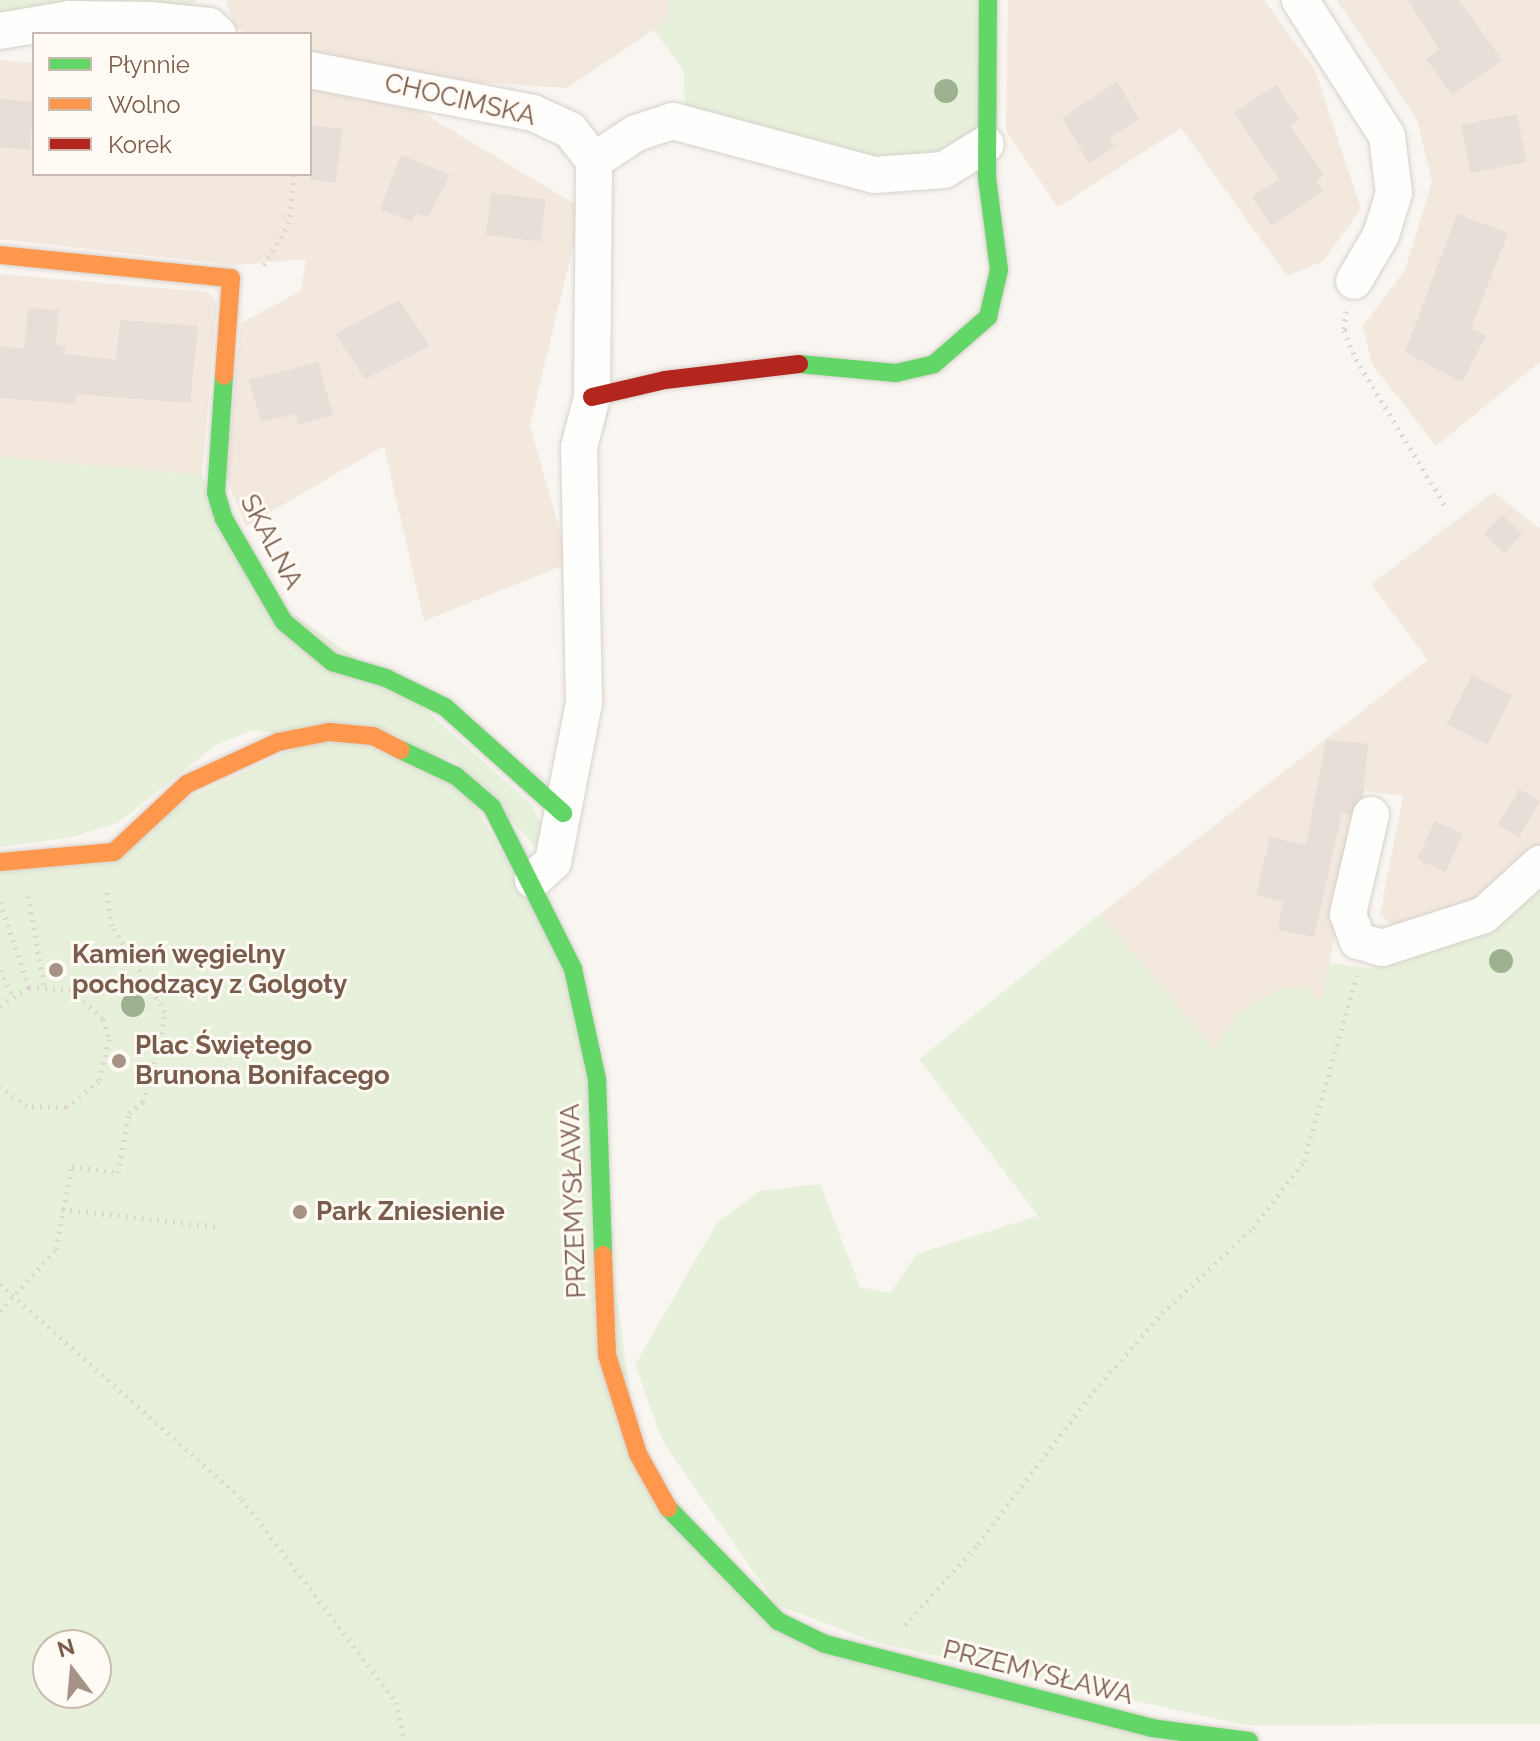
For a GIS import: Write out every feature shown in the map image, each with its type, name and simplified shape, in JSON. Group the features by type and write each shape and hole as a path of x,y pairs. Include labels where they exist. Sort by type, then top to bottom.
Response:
{"street":[{"path":"592,397 665,380 795,364 896,373 934,364 988,317 999,270 986,144 988,0"},
{"path":"1300,0 1387,136 1394,193 1381,235 1354,281"},
{"path":"0,31 70,19 212,20"},
{"name":"CHOCIMSKA","path":"312,70 533,113 570,130 594,161"},
{"path":"533,880 553,862 584,703 579,447 592,397 594,161 636,133 673,121 874,175 944,170 986,144"},
{"name":"SKALNA","path":"0,255 231,278 216,493 224,519 284,622 332,662 398,682 445,707 563,813"},
{"name":"PRZEMYSŁAWA","path":"0,862 114,852 187,784 230,760 329,732 373,736 456,776 492,807 533,880 573,969 597,1079 607,1355 638,1454 666,1506 778,1621 825,1644 1152,1728 1249,1741"},
{"path":"1371,815 1348,914 1358,941 1382,948 1430,937 1484,915 1540,864"}],"path":[{"path":"255,279 289,224 294,176"},
{"path":"1354,281 1344,330 1356,359 1446,507"},
{"path":"0,1311 56,1249 72,1166 118,1173 129,1113 143,1102 165,1012 112,926 99,878"},
{"path":"28,899 44,985"},
{"path":"0,902 29,987"},
{"path":"875,1658 978,1544 1089,1397 1162,1313 1253,1228 1304,1161 1366,943"},
{"path":"0,970 12,995"},
{"path":"0,1006 12,995 29,987 44,985 72,990 103,1019 109,1039 104,1071 85,1097 66,1107 27,1106 0,1087"},
{"path":"62,1209 221,1227"},
{"path":"0,1284 242,1499 396,1702 404,1741"}],"shaded area":[{"path":"226,0 668,0 667,21 567,88 445,80 312,57 312,32 244,32 234,26"},
{"path":"1008,0 1264,0 1315,70 1361,209 1323,261 1287,276 1181,128 1058,207 1006,131"},
{"path":"1337,0 1540,0 1540,362 1436,446 1372,364 1363,326 1405,270 1432,182 1417,120"},
{"path":"0,60 32,63 32,176 312,176 312,89 418,110 582,208 530,426 569,563 424,621 384,446 246,526 226,477 241,323 301,291 306,259 234,265 0,239"},
{"path":"0,274 208,292 217,302 202,475 0,457"},
{"path":"1494,492 1540,529 1540,847 1470,911 1398,930 1380,915 1403,796 1365,791 1321,1004 1241,1011 1214,1050 1100,914 1428,660 1371,584"}],"green space":[{"path":"0,0 197,0 191,9 0,21"},
{"path":"668,0 982,0 979,134 957,155 872,165 685,113 684,71 654,30 667,21"},
{"path":"0,457 202,475 254,586 412,698 531,804 545,831 537,848 452,758 253,730 216,745 118,823 73,837 0,847"},
{"name":"Park Zniesienie","path":"329,732 456,776 573,969 638,1454 778,1621 1249,1741 0,1741 0,862 114,852 155,814"},
{"path":"1540,882 1540,1724 1244,1725 875,1642 777,1605 663,1442 635,1365 717,1223 760,1191 820,1184 860,1287 890,1293 917,1254 1038,1216 919,1059 1100,914 1214,1049 1241,1011 1280,988 1308,989 1321,1003 1329,963 1368,968 1460,939"}],"building":[{"path":"1408,0 1459,0 1502,60 1452,95 1426,59 1439,49"},
{"path":"1117,82 1139,119 1109,138 1114,147 1089,163 1062,118"},
{"path":"1276,85 1299,120 1290,126 1324,175 1316,181 1323,191 1272,226 1252,197 1279,179 1234,113"},
{"path":"0,99 32,102 30,150 0,147"},
{"path":"1517,114 1526,162 1470,173 1461,125"},
{"path":"312,125 343,129 335,183 310,179"},
{"path":"401,155 450,175 428,217 416,213 412,222 380,209"},
{"path":"491,193 546,200 540,241 486,235"},
{"path":"1457,214 1508,233 1471,328 1486,336 1462,382 1405,352"},
{"path":"399,300 430,346 365,379 335,334"},
{"path":"28,308 59,310 56,344 66,346 65,354 116,360 120,320 198,326 190,403 76,394 75,404 0,398 0,346 24,349"},
{"path":"318,362 333,415 298,425 295,414 261,422 249,380"},
{"path":"1502,515 1522,534 1504,553 1484,534"},
{"path":"1472,675 1512,695 1487,744 1447,724"},
{"path":"1326,740 1368,744 1363,796 1350,815 1342,813 1314,937 1278,930 1283,902 1256,895 1270,837 1306,845"},
{"path":"1519,789 1540,801 1519,837 1498,825"},
{"path":"1435,821 1463,834 1445,872 1417,859"}],"traffic: fast":[{"path":"799,364 896,373 934,364 988,317 999,270 987,178 988,0"},
{"path":"224,376 216,493 224,519 284,622 332,662 386,678 445,707 563,813"},
{"path":"401,750 456,776 492,807 573,969 597,1079 603,1255"},
{"path":"668,1508 778,1621 825,1644 1152,1728 1249,1741"}],"traffic: slow":[{"path":"0,255 231,278 224,376"},
{"path":"0,862 114,852 187,784 278,742 329,732 373,736 401,750"},
{"path":"603,1255 607,1355 638,1454 668,1508"}],"traffic: jam":[{"path":"592,397 665,380 799,364"}],"place":[{"name":"Kamień węgielny pochodzący z Golgoty","path":"56,970"},
{"name":"Plac Świętego Brunona Bonifacego","path":"119,1061"},
{"name":"Park Zniesienie","path":"300,1212"}]}
